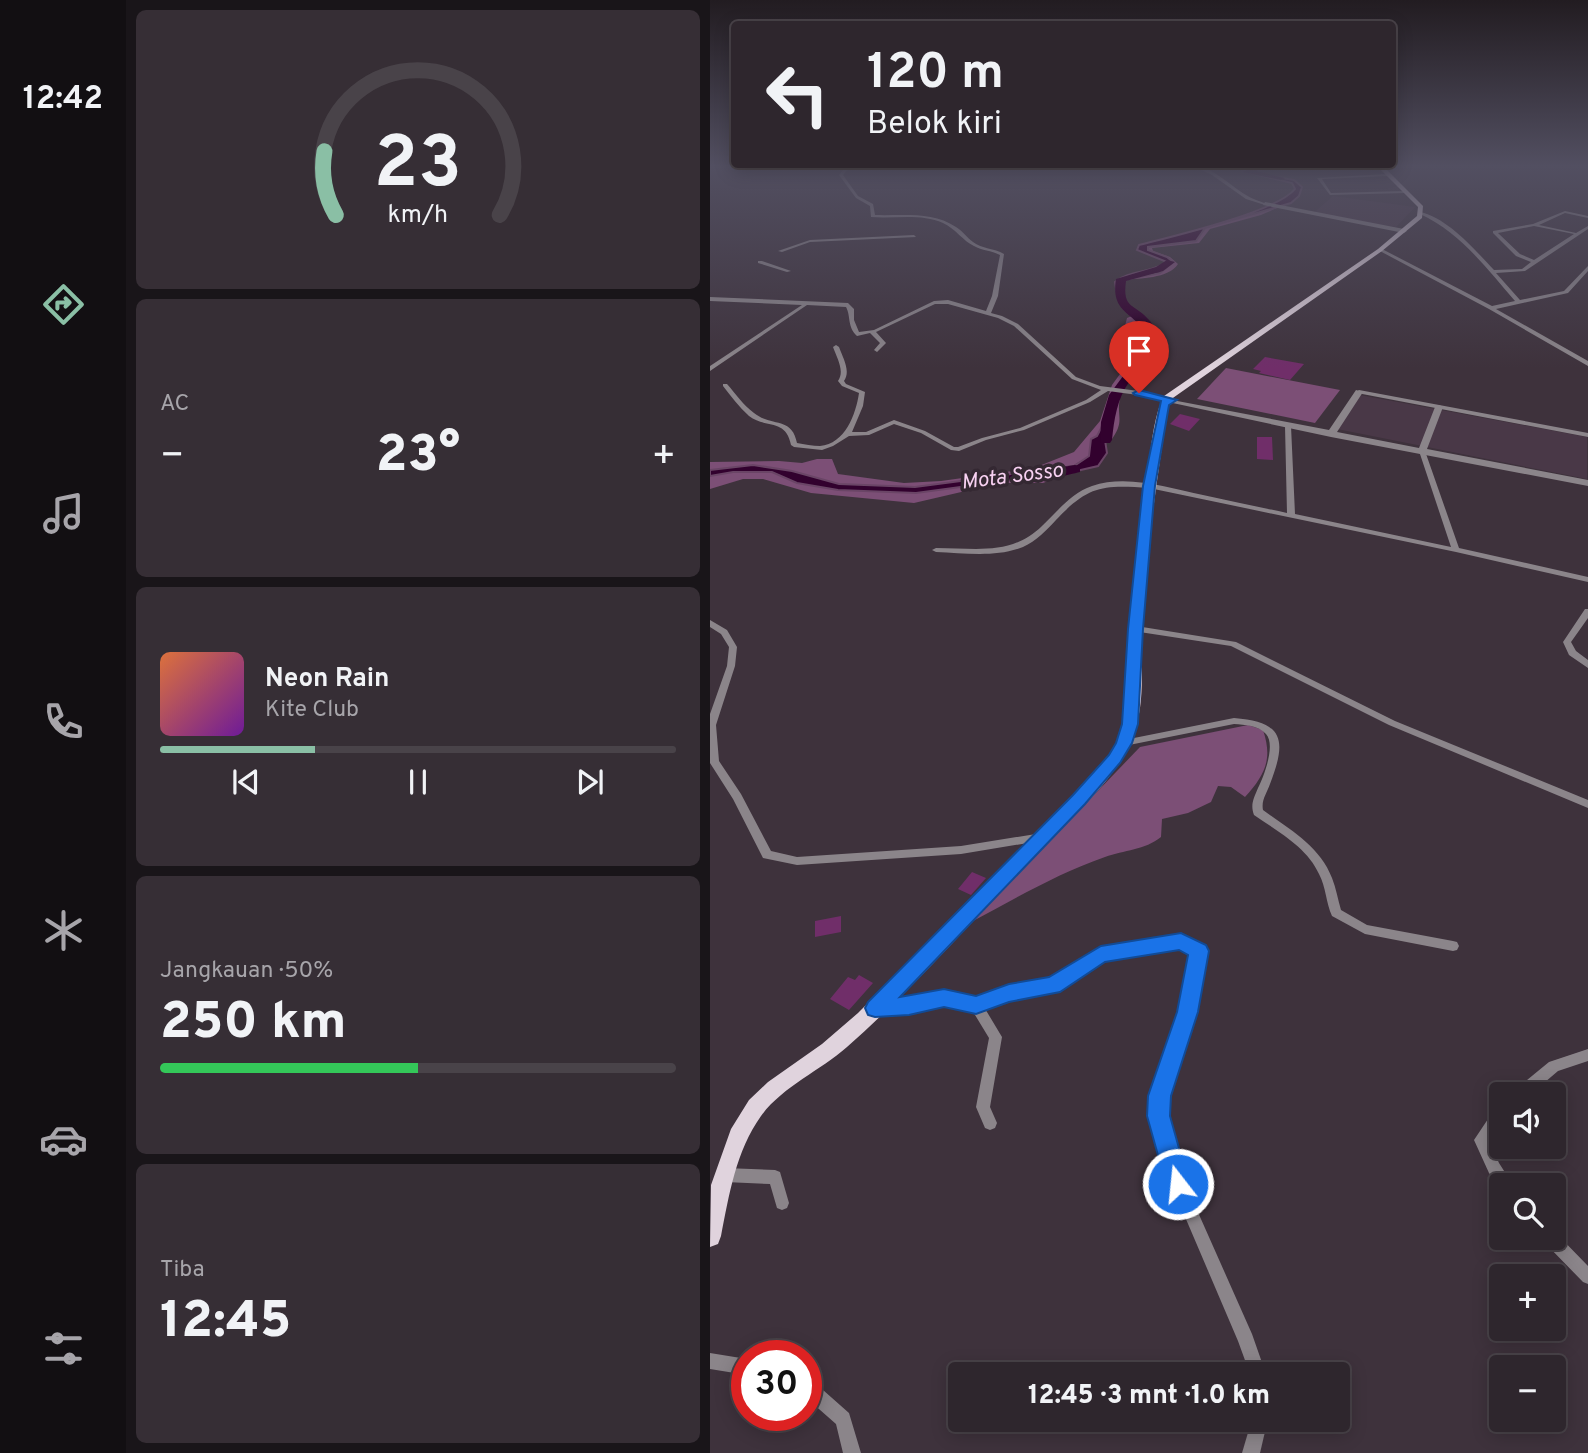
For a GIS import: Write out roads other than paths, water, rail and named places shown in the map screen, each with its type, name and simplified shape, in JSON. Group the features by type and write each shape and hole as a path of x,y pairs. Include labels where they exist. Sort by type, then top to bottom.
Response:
{"main road":[{"path":"710,1236 725,1175 741,1132 756,1107 777,1087 837,1044 875,1008 1042,837 1114,759 1124,743 1130,724 1135,629 1149,486 1165,400 1403,232"}],"street":[{"path":"960,232 974,245 1000,252 1003,259 988,313"},
{"path":"1450,232 1519,302"},
{"path":"1496,232 1518,255 1534,262"},
{"path":"1568,232 1574,233"},
{"path":"1491,272 1523,270 1574,233"},
{"path":"780,251 810,241 914,236"},
{"path":"1380,250 1491,308 1587,364"},
{"path":"760,262 789,271"},
{"path":"1491,308 1566,292 1587,267"},
{"path":"710,299 848,305 857,334 872,332 934,303 948,302 988,313 1016,325 1074,378 1106,390 1587,483"},
{"path":"710,369 805,305"},
{"path":"872,332 883,343 877,350"},
{"path":"725,385 754,418 785,425 793,435 795,445 822,448 831,446 848,434 860,407 862,392 844,385 841,381 844,368 836,347"},
{"path":"848,434 867,433 894,422 922,432 953,449 959,449 1022,429 1088,401 1106,390"},
{"path":"1331,434 1359,392 1587,435"},
{"path":"1439,407 1422,451 1456,550"},
{"path":"1288,426 1291,516"},
{"path":"936,550 1004,549 1018,546 1037,537 1086,490 1106,485 1149,486 1587,580"},
{"path":"1585,661 1567,648 1567,642 1587,611"},
{"path":"710,623 724,632 733,647 731,666 711,724 712,763 737,797 767,855 796,861 961,850 1042,837"},
{"path":"1135,629 1233,644 1392,723 1587,804"},
{"path":"1124,743 1234,721 1249,721 1265,726 1275,736 1278,746 1257,801 1258,812 1308,850 1319,863 1326,877 1336,913 1365,929 1453,946"},
{"path":"875,1008 944,998 976,1005 1009,993 1053,985 1101,954 1181,942 1199,951 1187,1012 1160,1096 1158,1116 1178,1184 1254,1362"},
{"path":"976,1005 996,1037 983,1107 990,1124"},
{"path":"1535,1082 1554,1066 1587,1055"},
{"path":"1489,1129 1481,1140 1489,1157"},
{"path":"725,1175 775,1177 782,1203"},
{"path":"1561,1250 1587,1277"},
{"path":"710,1362 731,1365"},
{"path":"822,1400 843,1419 852,1453"},
{"path":"1251,1453 1257,1432"}],"water":[{"path":"1190,232 1202,232 1196,241 1148,247 1148,250 1173,262 1160,273 1123,280 1122,297 1139,322 1122,304 1115,282 1127,275 1167,262 1137,250 1139,245"},
{"path":"1108,415 1111,418 1105,440 1107,453 1098,466 1072,472 916,493 838,490 797,483 772,472 733,472 710,476 710,470 753,465 792,471 839,484 915,487 1074,466 1089,456 1091,439 1097,436"}],"waterway":[{"name":"Mota Sosso","path":"1105,440 1110,413 1120,387 1155,341 1146,322 1128,310 1120,300 1121,279 1154,271 1170,262"},
{"name":"Mota Sosso","path":"1015,476 1043,476 1075,469"}]}
